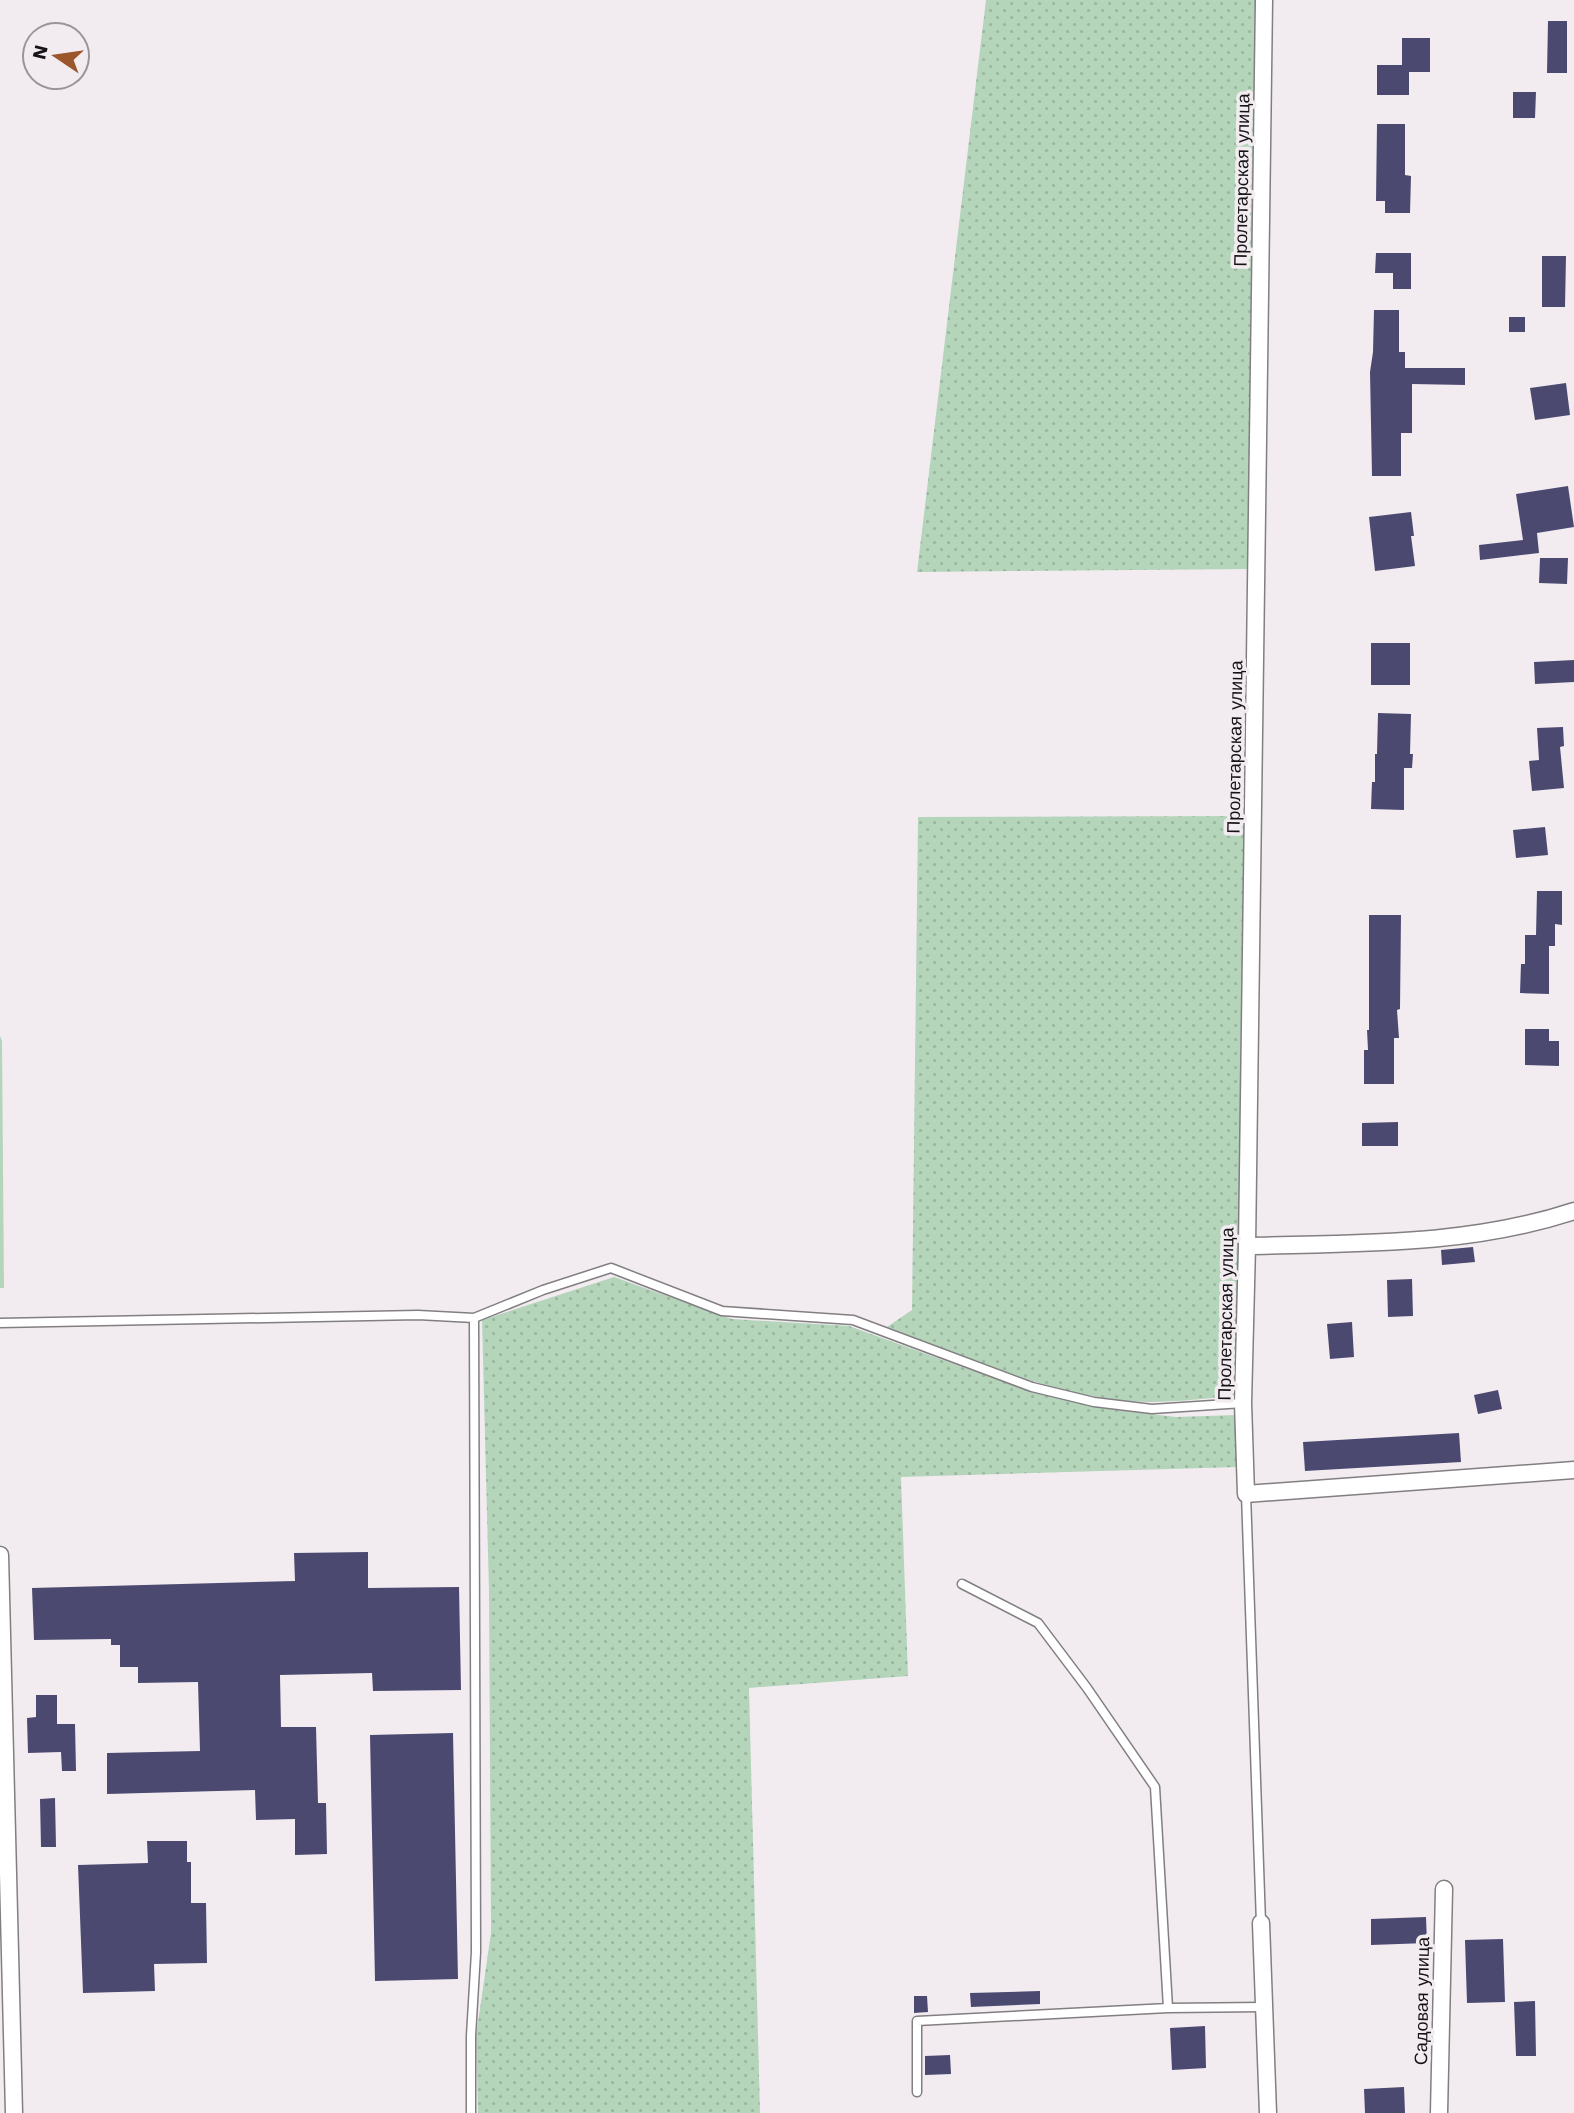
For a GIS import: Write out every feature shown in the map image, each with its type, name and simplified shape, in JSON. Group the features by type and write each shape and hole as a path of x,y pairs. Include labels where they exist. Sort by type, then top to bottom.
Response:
{"street":[{"name":"Пролетарская улица","path":"1246,1494 1243,1403 1248,1246 1264,0"},
{"path":"1248,1246 1416,1242 1535,1224 1574,1211"},
{"path":"1246,1494 1574,1470"},
{"path":"0,1555 14,2113"},
{"name":"Садовая улица","path":"1439,2113 1444,1889"},
{"path":"1261,1923 1268,2113"}],"lane":[{"path":"0,1323 418,1315 474,1318 543,1290 611,1268 722,1311 853,1320 1032,1387 1094,1402 1152,1409 1243,1403"},
{"path":"471,2113 471,2036 476,1952 474,1318"},
{"path":"1246,1494 1261,1923"},
{"path":"962,1584 1038,1623 1087,1688 1155,1787 1168,2008"},
{"path":"917,2092 917,2021 1168,2008 1264,2007"}],"green space":[{"path":"986,0 1256,0 1249,569 917,572"},
{"path":"1248,816 1236,1396 1150,1402 1082,1394 1016,1376 887,1327 912,1310 918,817"},
{"path":"0,1036 2,1041 4,1288 0,1288"},
{"path":"614,1277 732,1319 849,1326 1035,1393 1108,1409 1176,1417 1236,1415 1238,1467 901,1477 908,1676 749,1688 760,2113 478,2113 476,2036 491,1933 489,1591 482,1320"}],"building":[{"path":"1548,21 1567,21 1567,73 1547,73"},
{"path":"1402,38 1430,38 1430,72 1409,72 1409,95 1377,95 1377,65 1402,65"},
{"path":"1513,92 1536,92 1535,118 1513,118"},
{"path":"1377,124 1405,124 1405,175 1411,176 1410,213 1385,213 1385,201 1376,201"},
{"path":"1376,253 1411,253 1411,289 1393,289 1393,273 1375,273"},
{"path":"1542,256 1566,256 1565,307 1542,307"},
{"path":"1374,310 1399,310 1399,352 1405,352 1405,368 1465,368 1465,385 1412,384 1412,433 1401,433 1401,476 1372,476 1370,372"},
{"path":"1509,317 1525,317 1525,332 1509,332"},
{"path":"1566,383 1570,415 1535,420 1530,388"},
{"path":"1568,486 1574,527 1537,533 1539,553 1480,560 1479,545 1523,540 1516,494"},
{"path":"1411,512 1415,566 1375,571 1369,517"},
{"path":"1540,558 1568,558 1567,584 1539,583"},
{"path":"1371,643 1410,643 1410,685 1371,685"},
{"path":"1574,660 1574,682 1535,684 1534,662"},
{"path":"1378,713 1411,714 1412,768 1404,768 1404,810 1371,809"},
{"path":"1563,727 1564,746 1560,747 1564,788 1532,791 1529,761 1539,760 1537,728"},
{"path":"1545,827 1548,855 1516,858 1513,830"},
{"path":"1537,891 1562,891 1562,925 1555,924 1555,946 1549,946 1549,994 1520,993 1521,964 1525,964 1525,935 1536,935"},
{"path":"1369,915 1401,915 1400,1009 1397,1010 1399,1038 1394,1038 1394,1084 1364,1084 1364,1050 1368,1050 1369,1030"},
{"path":"1525,1029 1549,1029 1549,1041 1559,1041 1559,1066 1525,1065"},
{"path":"1398,1122 1398,1146 1362,1146 1362,1123"},
{"path":"1473,1247 1475,1262 1442,1265 1441,1250"},
{"path":"1412,1279 1413,1316 1388,1317 1387,1280"},
{"path":"1352,1322 1354,1357 1330,1359 1327,1324"},
{"path":"1498,1390 1502,1409 1478,1414 1474,1395"},
{"path":"1459,1433 1461,1462 1305,1471 1303,1442"},
{"path":"368,1552 368,1588 459,1587 461,1690 373,1691 372,1673 280,1675 281,1727 316,1727 318,1803 326,1803 327,1854 295,1855 295,1819 256,1820 255,1790 107,1794 107,1753 200,1751 198,1682 138,1683 138,1667 120,1667 120,1645 111,1645 111,1639 34,1640 32,1588 295,1581 294,1553"},
{"path":"36,1695 57,1695 57,1724 75,1724 76,1771 62,1771 61,1752 28,1753 27,1718 36,1717"},
{"path":"453,1733 458,1979 375,1981 370,1735"},
{"path":"55,1798 56,1847 41,1847 40,1799"},
{"path":"147,1841 187,1841 187,1862 191,1862 191,1903 206,1903 207,1963 154,1964 155,1991 83,1993 78,1865 148,1863"},
{"path":"1426,1917 1427,1943 1371,1945 1371,1919"},
{"path":"1503,1939 1505,2002 1467,2003 1465,1940"},
{"path":"1040,1991 1040,2004 971,2007 970,1993"},
{"path":"914,1996 927,1996 928,2012 914,2013"},
{"path":"1535,2001 1536,2056 1516,2056 1514,2002"},
{"path":"1205,2026 1206,2068 1172,2070 1170,2028"},
{"path":"950,2055 951,2074 925,2075 925,2056"},
{"path":"1404,2087 1405,2113 1365,2113 1364,2089"}]}
